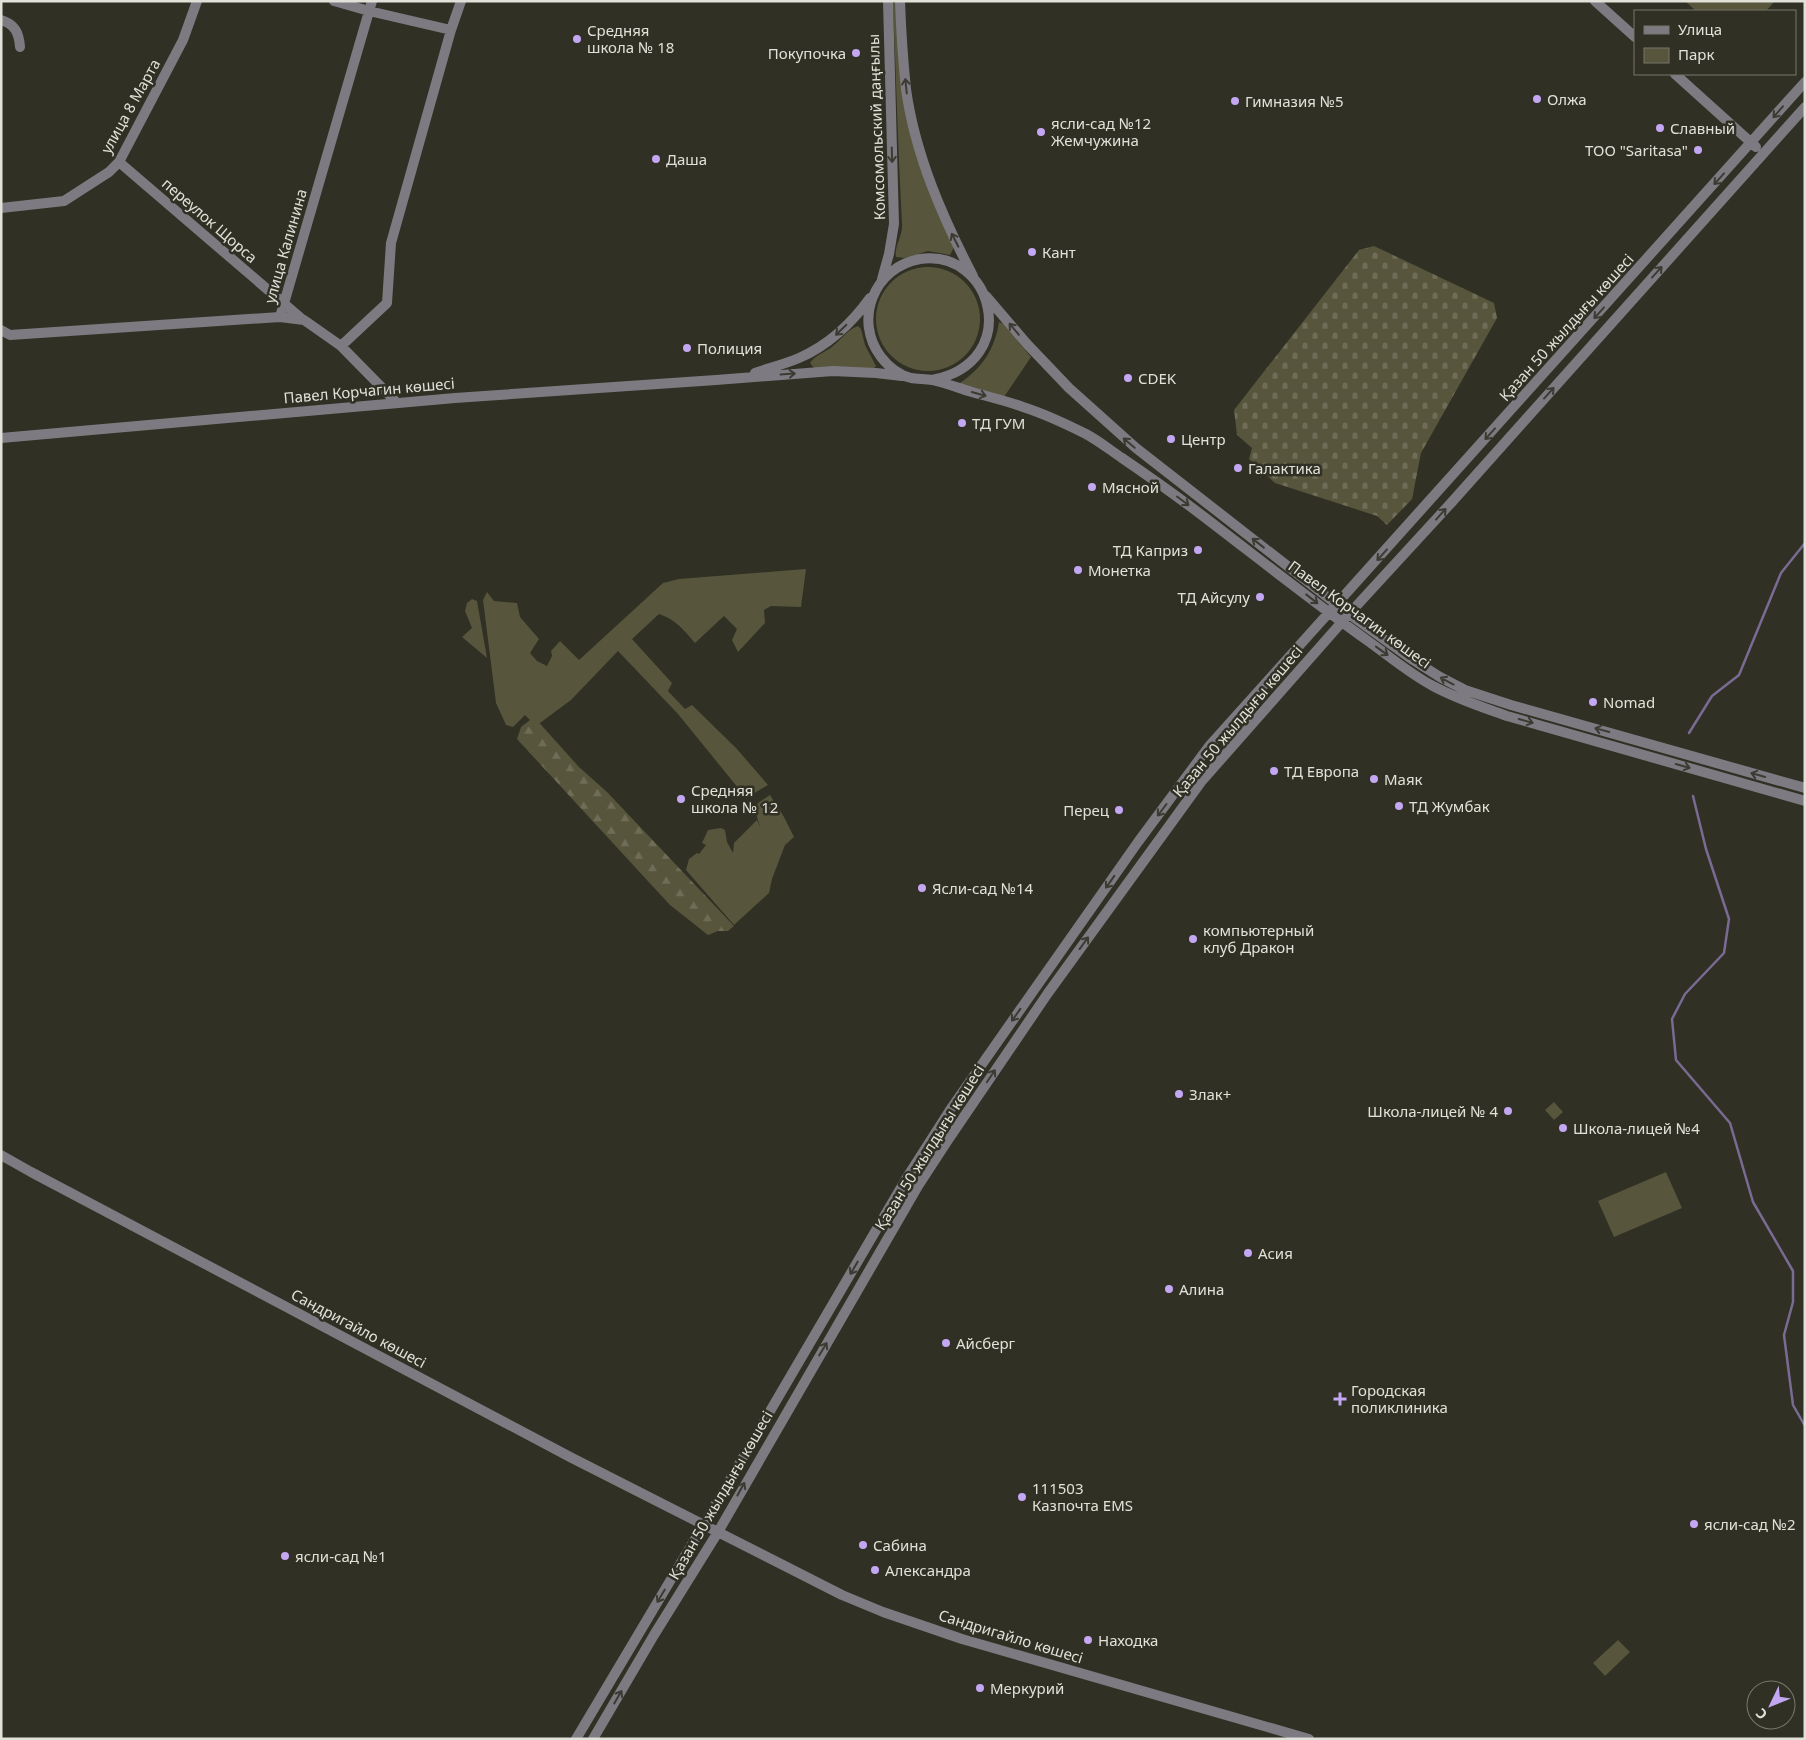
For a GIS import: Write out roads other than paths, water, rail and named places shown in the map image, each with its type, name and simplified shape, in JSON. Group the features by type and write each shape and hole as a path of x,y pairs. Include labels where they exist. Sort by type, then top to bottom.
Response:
{"street":[{"name":"улица 8 Марта","path":"1,208 64,201 108,172 119,162 184,40 197,1"},
{"path":"334,1 371,6 451,30"},
{"path":"342,346 387,303 391,243 451,30 461,1"},
{"name":"Комсомольский даңғылы","path":"881,281 889,254 894,224 888,1"},
{"name":"Комсомольский даңғылы","path":"900,1 906,90 924,163 952,234 980,288"},
{"path":"1595,1 1634,36"},
{"name":"улица Калинина","path":"1,330 10,335 280,317 371,6"},
{"path":"1,20 8,22 16,29 20,47"},
{"path":"1676,75 1763,153 1805,107"},
{"name":"Қазан 50 жылдығы көшесі","path":"576,1739 906,1179 952,1108 1138,842 1210,745 1338,605 1805,82"},
{"name":"Қазан 50 жылдығы көшесі","path":"593,1739 654,1635 718,1532 918,1186 1048,993 1201,782 1349,614 1763,153"},
{"name":"переулок Щорса","path":"119,162 284,304 342,346 397,403"},
{"path":"922,259 938,259 953,264 966,272 980,288 988,308 989,326 985,342 976,357 964,369 948,377 932,380 910,378 894,370 872,344 868,327 868,310 873,293 881,281 899,266 922,259"},
{"name":"Павел Корчагин көшесі","path":"980,288 1039,357 1108,425 1338,605 1407,662 1431,685 1459,699 1507,716 1805,801"},
{"path":"1622,288 1633,298"},
{"name":"Павел Корчагин көшесі","path":"740,378 799,358 820,347 840,332 865,305 873,293"},
{"path":"280,317 304,320"},
{"name":"Павел Корчагин көшесі","path":"1,438 397,403 833,371 876,373 910,378"},
{"name":"Павел Корчагин көшесі","path":"932,380 1022,406 1089,436 1163,486 1342,622 1407,662 1465,690 1511,705 1805,788"},
{"path":"1510,412 1522,423"},
{"path":"1277,572 1284,562"},
{"path":"1138,842 1151,852"},
{"name":"Сандригайло көшесі","path":"1,1155 572,1458 820,1585 892,1615 962,1639 1309,1739"},
{"path":"878,1226 891,1234"},
{"path":"741,1460 754,1467"},
{"path":"642,1628 654,1635"}],"waterway":[{"path":"1689,733 1712,696 1739,675 1781,573 1805,543"},
{"path":"1693,796 1706,849 1729,919 1724,953 1685,994 1672,1019 1676,1060 1730,1123 1753,1202 1793,1271 1793,1302 1784,1335 1793,1405 1805,1426"}],"place":[{"name":"Средняя школа № 18","path":"577,39"},
{"name":"Покупочка","path":"856,53"},
{"name":"Олжа","path":"1537,99"},
{"name":"Гимназия №5","path":"1235,101"},
{"name":"Славный","path":"1660,128"},
{"name":"ясли-сад №12 Жемчужина","path":"1041,132"},
{"name":"ТОО \"Saritasa\"","path":"1698,150"},
{"name":"Даша","path":"656,159"},
{"name":"Кант","path":"1032,252"},
{"name":"Полиция","path":"687,348"},
{"name":"CDEK","path":"1128,378"},
{"name":"ТД ГУМ","path":"962,423"},
{"name":"Центр","path":"1171,439"},
{"name":"Галактика","path":"1238,468"},
{"name":"Мясной","path":"1092,487"},
{"name":"ТД Каприз","path":"1198,550"},
{"name":"Монетка","path":"1078,570"},
{"name":"ТД Айсулу","path":"1260,597"},
{"name":"Nomad","path":"1593,702"},
{"name":"ТД Европа","path":"1274,771"},
{"name":"Маяк","path":"1374,779"},
{"name":"Средняя школа № 12","path":"681,799"},
{"name":"ТД Жумбак","path":"1399,806"},
{"name":"Перец","path":"1119,810"},
{"name":"Ясли-сад №14","path":"922,888"},
{"name":"компьютерный клуб Дракон","path":"1193,939"},
{"name":"Злак+","path":"1179,1094"},
{"name":"Школа-лицей № 4","path":"1508,1111"},
{"name":"Школа-лицей №4","path":"1563,1128"},
{"name":"Асия","path":"1248,1253"},
{"name":"Алина","path":"1169,1289"},
{"name":"Айсберг","path":"946,1343"},
{"name":"Городская поликлиника","path":"1340,1399"},
{"name":"111503 Казпочта EMS","path":"1022,1497"},
{"name":"ясли-сад №2","path":"1694,1524"},
{"name":"Сабина","path":"863,1545"},
{"name":"ясли-сад №1","path":"285,1556"},
{"name":"Александра","path":"875,1570"},
{"name":"Находка","path":"1088,1640"},
{"name":"Меркурий","path":"980,1688"}]}
